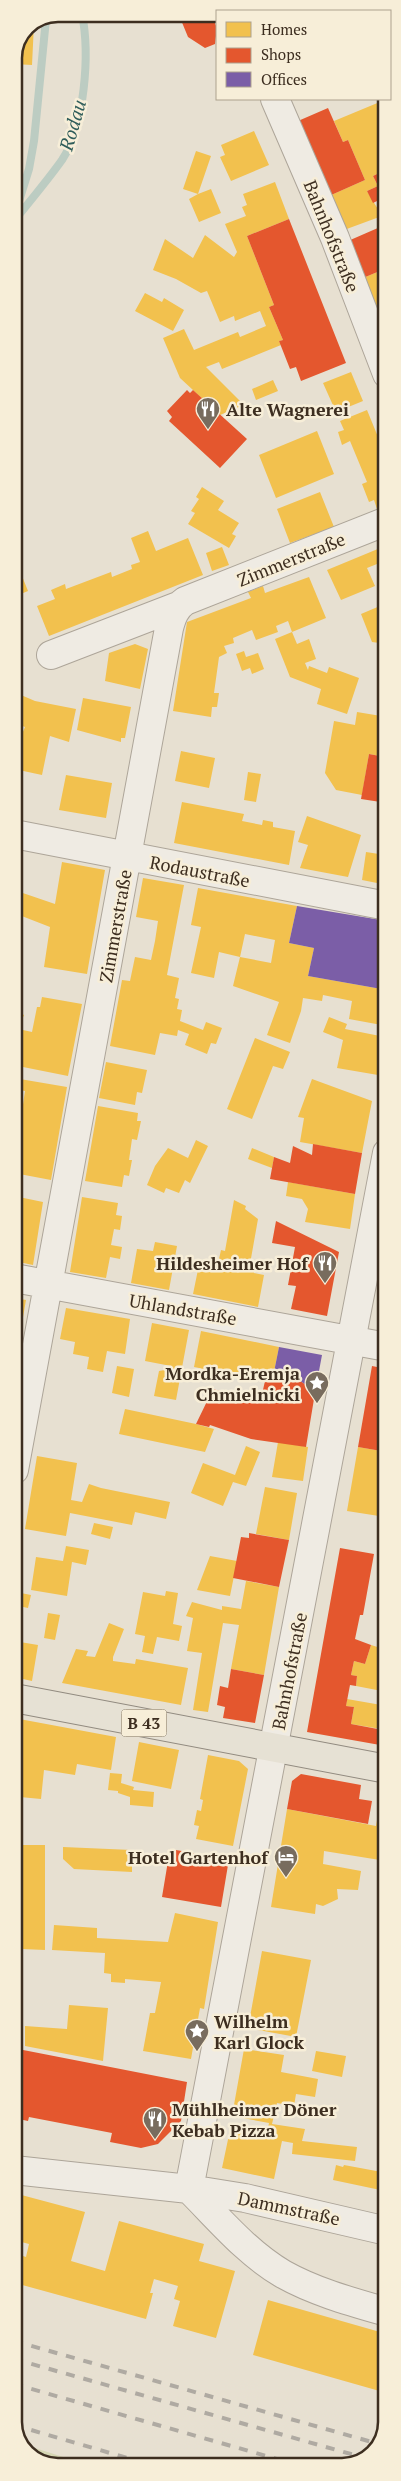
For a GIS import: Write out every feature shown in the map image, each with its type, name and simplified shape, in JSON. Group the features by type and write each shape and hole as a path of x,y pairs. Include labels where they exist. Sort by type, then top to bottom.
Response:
{"main road":[{"name":"B 43","path":"23,1700 378,1768"}],"street":[{"name":"Bahnhofstraße","path":"275,100 335,238 378,350"},
{"name":"Zimmerstraße","path":"23,1425 169,628 178,606 185,601 378,525"},
{"path":"51,655 178,606"},
{"name":"Rodaustraße","path":"22,836 378,904"},
{"name":"Bahnhofstraße","path":"189,2189 378,1201"},
{"name":"Uhlandstraße","path":"23,1280 378,1345"},
{"name":"Dammstraße","path":"23,2171 189,2189 245,2198 378,2229"},
{"name":"Dammstraße","path":"189,2189 232,2233 267,2264 283,2274 336,2297 378,2309"}],"green space":[{"path":"32,2447 66,2458 42,2455"}],"building: Homes":[{"path":"34,32 32,65 22,64 22,58 25,44"},
{"path":"378,103 378,174 373,176 378,186 367,191 378,209 378,217 344,230 329,196 365,180 348,140 343,142 334,121"},
{"path":"254,131 269,165 231,181 220,157 225,155 221,145"},
{"path":"196,151 211,156 198,194 183,189"},
{"path":"275,182 289,219 247,236 274,305 269,307 283,340 279,341 281,345 222,369 219,362 206,367 244,405 220,415 180,378 163,338 184,329 194,350 238,332 240,337 266,326 260,311 235,321 234,316 220,322 207,291 201,293 176,279 153,270 165,239 193,258 205,235 234,257 237,252 225,224 246,216 242,207 247,205 243,194"},
{"path":"211,189 221,213 199,222 189,199"},
{"path":"378,272 378,315 363,278"},
{"path":"145,293 162,302 164,298 184,310 173,331 135,311"},
{"path":"351,372 363,401 336,412 323,383"},
{"path":"273,380 278,391 256,400 252,389"},
{"path":"367,410 378,437 378,509 374,500 369,502 362,484 367,482 350,441 342,445 338,432 344,430 340,421"},
{"path":"317,431 334,474 276,498 259,455"},
{"path":"202,487 224,501 218,510 239,523 232,534 236,536 229,548 188,524 195,513 191,511 199,499 196,497"},
{"path":"320,492 334,527 290,543 277,509"},
{"path":"148,531 156,551 188,538 203,575 49,636 37,606 55,599 51,590 65,584 66,589 111,572 112,577 132,569 131,565 140,562 131,538"},
{"path":"222,547 229,565 212,571 206,553"},
{"path":"378,549 378,564 367,568 375,586 341,600 327,570"},
{"path":"22,577 28,591 22,593"},
{"path":"309,577 326,618 292,632 288,621 276,626 278,632 256,640 252,630 233,638 234,643 224,646 227,653 219,657 214,693 219,693 217,707 212,707 211,717 173,711 187,622 251,598 248,592 263,586 265,593"},
{"path":"378,607 378,643 372,642 361,614"},
{"path":"292,632 297,644 309,639 316,659 305,663 308,670 309,666 327,673 329,667 359,678 347,714 317,704 321,689 290,677 275,639"},
{"path":"135,644 148,649 140,689 105,681 109,653"},
{"path":"244,651 246,657 258,653 264,669 252,674 250,668 242,671 236,654"},
{"path":"22,696 35,701 76,709 69,742 50,736 42,775 22,771 22,733 25,727 22,726"},
{"path":"83,698 131,707 125,738 121,738 121,742 77,730"},
{"path":"357,712 378,716 378,756 369,754 362,795 336,790 325,773 334,721 355,725"},
{"path":"181,751 215,758 209,788 175,781"},
{"path":"248,772 261,774 256,802 244,800"},
{"path":"66,775 112,783 106,818 59,810"},
{"path":"182,802 244,814 242,821 262,825 263,820 273,822 273,827 295,831 289,865 174,843"},
{"path":"307,816 361,835 348,877 300,868 308,845 298,842"},
{"path":"366,852 378,854 378,883 362,880"},
{"path":"62,862 105,870 87,974 44,967 50,927 22,916 22,893 55,904"},
{"path":"143,878 184,885 167,975 179,978 175,998 179,999 177,1009 182,1010 180,1021 203,1030 206,1022 222,1028 216,1044 211,1043 207,1054 185,1045 189,1034 178,1030 177,1036 160,1033 155,1055 110,1046 122,980 130,981 135,957 151,960 155,941 158,921 136,917"},
{"path":"198,888 297,906 289,943 314,948 308,976 378,988 378,1024 349,1019 352,1001 323,995 322,1001 303,998 301,1011 290,1043 267,1035 279,1002 233,986 240,957 219,952 214,978 191,973 201,927 191,925","holes":["245,934 275,940 271,963 240,957"]},
{"path":"42,997 82,1004 68,1076 22,1068 23,1030 32,1032 37,1007 40,1007"},
{"path":"329,1017 347,1024 345,1029 378,1036 378,1075 337,1068 343,1040 323,1032"},
{"path":"255,1038 290,1052 283,1069 273,1066 252,1119 227,1109"},
{"path":"106,1062 147,1070 142,1093 137,1092 135,1105 99,1098"},
{"path":"22,1079 67,1087 51,1180 22,1175 22,1108 25,1091 22,1091"},
{"path":"312,1079 372,1101 362,1153 300,1142 304,1118 298,1117"},
{"path":"98,1106 138,1113 137,1121 141,1121 137,1140 132,1139 129,1160 132,1160 129,1176 124,1175 122,1187 85,1181"},
{"path":"196,1140 208,1146 190,1183 185,1180 179,1193 166,1188 164,1193 147,1185 155,1166 168,1148 188,1158"},
{"path":"252,1148 274,1157 272,1168 248,1159"},
{"path":"288,1182 355,1194 350,1229 305,1222 308,1209 302,1199 286,1196"},
{"path":"82,1197 118,1203 116,1215 122,1216 120,1230 114,1229 111,1245 122,1247 120,1259 110,1257 106,1278 70,1272"},
{"path":"22,1198 43,1202 33,1265 23,1263"},
{"path":"234,1200 246,1206 245,1209 258,1219 250,1264 255,1265 254,1273 264,1275 258,1307 193,1294 200,1260 211,1262 212,1258 219,1259 221,1250 225,1251"},
{"path":"155,1242 177,1246 169,1290 131,1283 137,1249 153,1251"},
{"path":"23,1299 26,1300 23,1320"},
{"path":"66,1308 130,1319 125,1354 107,1351 103,1372 87,1369 89,1357 73,1354 75,1342 60,1339"},
{"path":"152,1323 189,1330 176,1400 154,1396 159,1371 170,1369 171,1366 145,1361"},
{"path":"201,1331 279,1347 273,1377 265,1381 194,1367"},
{"path":"117,1366 134,1369 129,1397 112,1393"},
{"path":"125,1409 214,1429 205,1452 119,1434"},
{"path":"278,1442 308,1447 303,1481 272,1477"},
{"path":"246,1446 260,1452 246,1486 233,1482 223,1506 191,1493 203,1463 235,1475"},
{"path":"358,1447 378,1450 378,1516 347,1511"},
{"path":"37,1456 77,1463 71,1500 82,1502 89,1484 170,1502 166,1519 135,1512 132,1525 70,1513 66,1536 25,1529"},
{"path":"265,1487 297,1493 289,1540 256,1534"},
{"path":"94,1523 113,1527 110,1539 91,1534"},
{"path":"66,1546 89,1550 86,1565 72,1562 67,1596 31,1590 36,1557 63,1561"},
{"path":"210,1556 237,1561 230,1596 197,1590"},
{"path":"246,1581 279,1587 264,1675 231,1669 239,1625 223,1623 208,1712 193,1710 202,1653 187,1651 193,1618 186,1616 192,1602 222,1610 222,1606 241,1609"},
{"path":"166,1591 178,1593 173,1624 182,1626 179,1641 157,1637 153,1654 142,1652 145,1636 135,1634 143,1592 165,1596"},
{"path":"23,1593 31,1595 28,1608 23,1607"},
{"path":"48,1613 60,1615 55,1640 44,1638"},
{"path":"109,1623 124,1629 113,1661 135,1664 136,1659 188,1668 181,1705 62,1683 76,1649 88,1651 86,1656 95,1657"},
{"path":"23,1642 38,1645 32,1681 23,1679"},
{"path":"371,1645 378,1647 378,1690 356,1686 357,1676 351,1675 354,1661 365,1664"},
{"path":"347,1699 378,1704 378,1728 351,1724 354,1707 346,1706"},
{"path":"23,1720 116,1737 111,1770 77,1764 75,1775 44,1770 41,1799 23,1797"},
{"path":"139,1742 179,1750 171,1789 132,1781"},
{"path":"208,1755 239,1761 248,1769 233,1846 196,1839 199,1826 194,1825 197,1810 201,1811 203,1800 200,1799"},
{"path":"110,1773 122,1774 121,1783 134,1787 133,1790 154,1792 153,1807 130,1805 130,1797 118,1793 118,1791 108,1790"},
{"path":"287,1809 376,1826 378,1814 378,1860 324,1851 323,1864 361,1871 358,1890 337,1889 338,1899 323,1906 316,1904 315,1914 271,1907"},
{"path":"23,1845 45,1845 45,1950 23,1949"},
{"path":"63,1847 132,1850 132,1872 74,1869 63,1859"},
{"path":"175,1913 218,1922 204,2009 200,2008 191,2059 143,2051 150,2013 155,2013 161,1982 125,1979 125,1983 111,1982 111,1974 104,1973 105,1953 52,1950 54,1925 97,1928 97,1938 168,1942"},
{"path":"262,1951 311,1960 296,2037 248,2028"},
{"path":"69,2005 108,2008 103,2061 25,2046 25,2026 67,2029"},
{"path":"244,2049 284,2055 281,2072 318,2079 315,2097 296,2094 294,2106 277,2103 272,2124 305,2129 302,2141 357,2147 355,2161 292,2154 293,2143 282,2141 274,2179 222,2168 230,2130 266,2137 269,2123 232,2116"},
{"path":"316,2051 346,2056 342,2077 312,2071"},
{"path":"336,2165 378,2171 378,2190 333,2180"},
{"path":"23,2195 85,2212 71,2261 105,2271 119,2221 204,2244 199,2261 235,2271 216,2338 173,2326 180,2301 174,2299 178,2286 154,2279 150,2293 153,2293 146,2319 23,2285 23,2256 26,2257 29,2244 23,2242"},
{"path":"268,2300 378,2331 378,2391 253,2355"}],"building: Shops":[{"path":"182,22 215,23 215,44 205,48 188,37"},
{"path":"328,108 343,142 348,140 365,180 329,196 298,121"},
{"path":"378,174 378,186 373,176"},
{"path":"378,186 378,200 373,203 367,191"},
{"path":"289,219 346,363 301,381 296,367 290,369 279,341 283,340 269,307 274,305 247,236"},
{"path":"378,228 378,272 363,278 348,241"},
{"name":"Alte Wagnerei","path":"187,390 190,393 193,390 247,439 220,468 169,421 172,417 167,411"},
{"path":"369,754 378,756 378,802 361,799"},
{"path":"313,1144 362,1153 355,1194 270,1179 274,1157 290,1163 293,1146 312,1155"},
{"path":"276,1221 339,1252 327,1316 291,1309 296,1286 288,1285 295,1247 272,1243"},
{"path":"372,1366 378,1367 378,1450 358,1447"},
{"path":"288,1372 306,1385 316,1387 306,1447 251,1439 210,1425 209,1427 196,1424 213,1389 260,1403 265,1381"},
{"path":"249,1533 289,1540 279,1587 233,1578 241,1537 249,1538"},
{"path":"340,1548 374,1554 363,1615 360,1615 355,1639 371,1645 365,1664 354,1661 351,1675 357,1676 356,1686 350,1685 346,1706 354,1707 351,1724 378,1729 378,1745 307,1732"},
{"path":"231,1669 264,1675 255,1723 223,1718 225,1707 217,1705 220,1686 228,1688"},
{"path":"301,1774 361,1785 359,1799 372,1801 368,1824 287,1809 292,1781"},
{"path":"170,1849 229,1859 221,1907 162,1897"},
{"path":"23,2050 187,2082 181,2121 158,2144 141,2148 110,2142 112,2133 29,2117 28,2121 23,2120"}],"building: Offices":[{"path":"297,906 378,920 378,988 308,976 314,948 289,943"},
{"path":"279,1347 322,1355 316,1387 306,1385 288,1372 273,1377"}],"waterway":[{"name":"Rodau","path":"22,211 62,160 76,128 84,89 85,49 83,22"},
{"path":"22,191 29,169 34,141 45,25"}],"railway":[{"path":"23,2344 373,2442"},
{"path":"23,2362 357,2456"},
{"path":"23,2387 273,2458"},
{"path":"23,2428 127,2458"}],"place":[{"name":"Alte Wagnerei","path":"208,430"},
{"name":"Hildesheimer Hof","path":"325,1284"},
{"name":"Mordka-Eremja Chmielnicki","path":"317,1404"},
{"name":"Hotel Gartenhof","path":"286,1878"},
{"name":"Wilhelm Karl Glock","path":"197,2052"},
{"name":"Mühlheimer Döner Kebab Pizza","path":"155,2140"}]}
